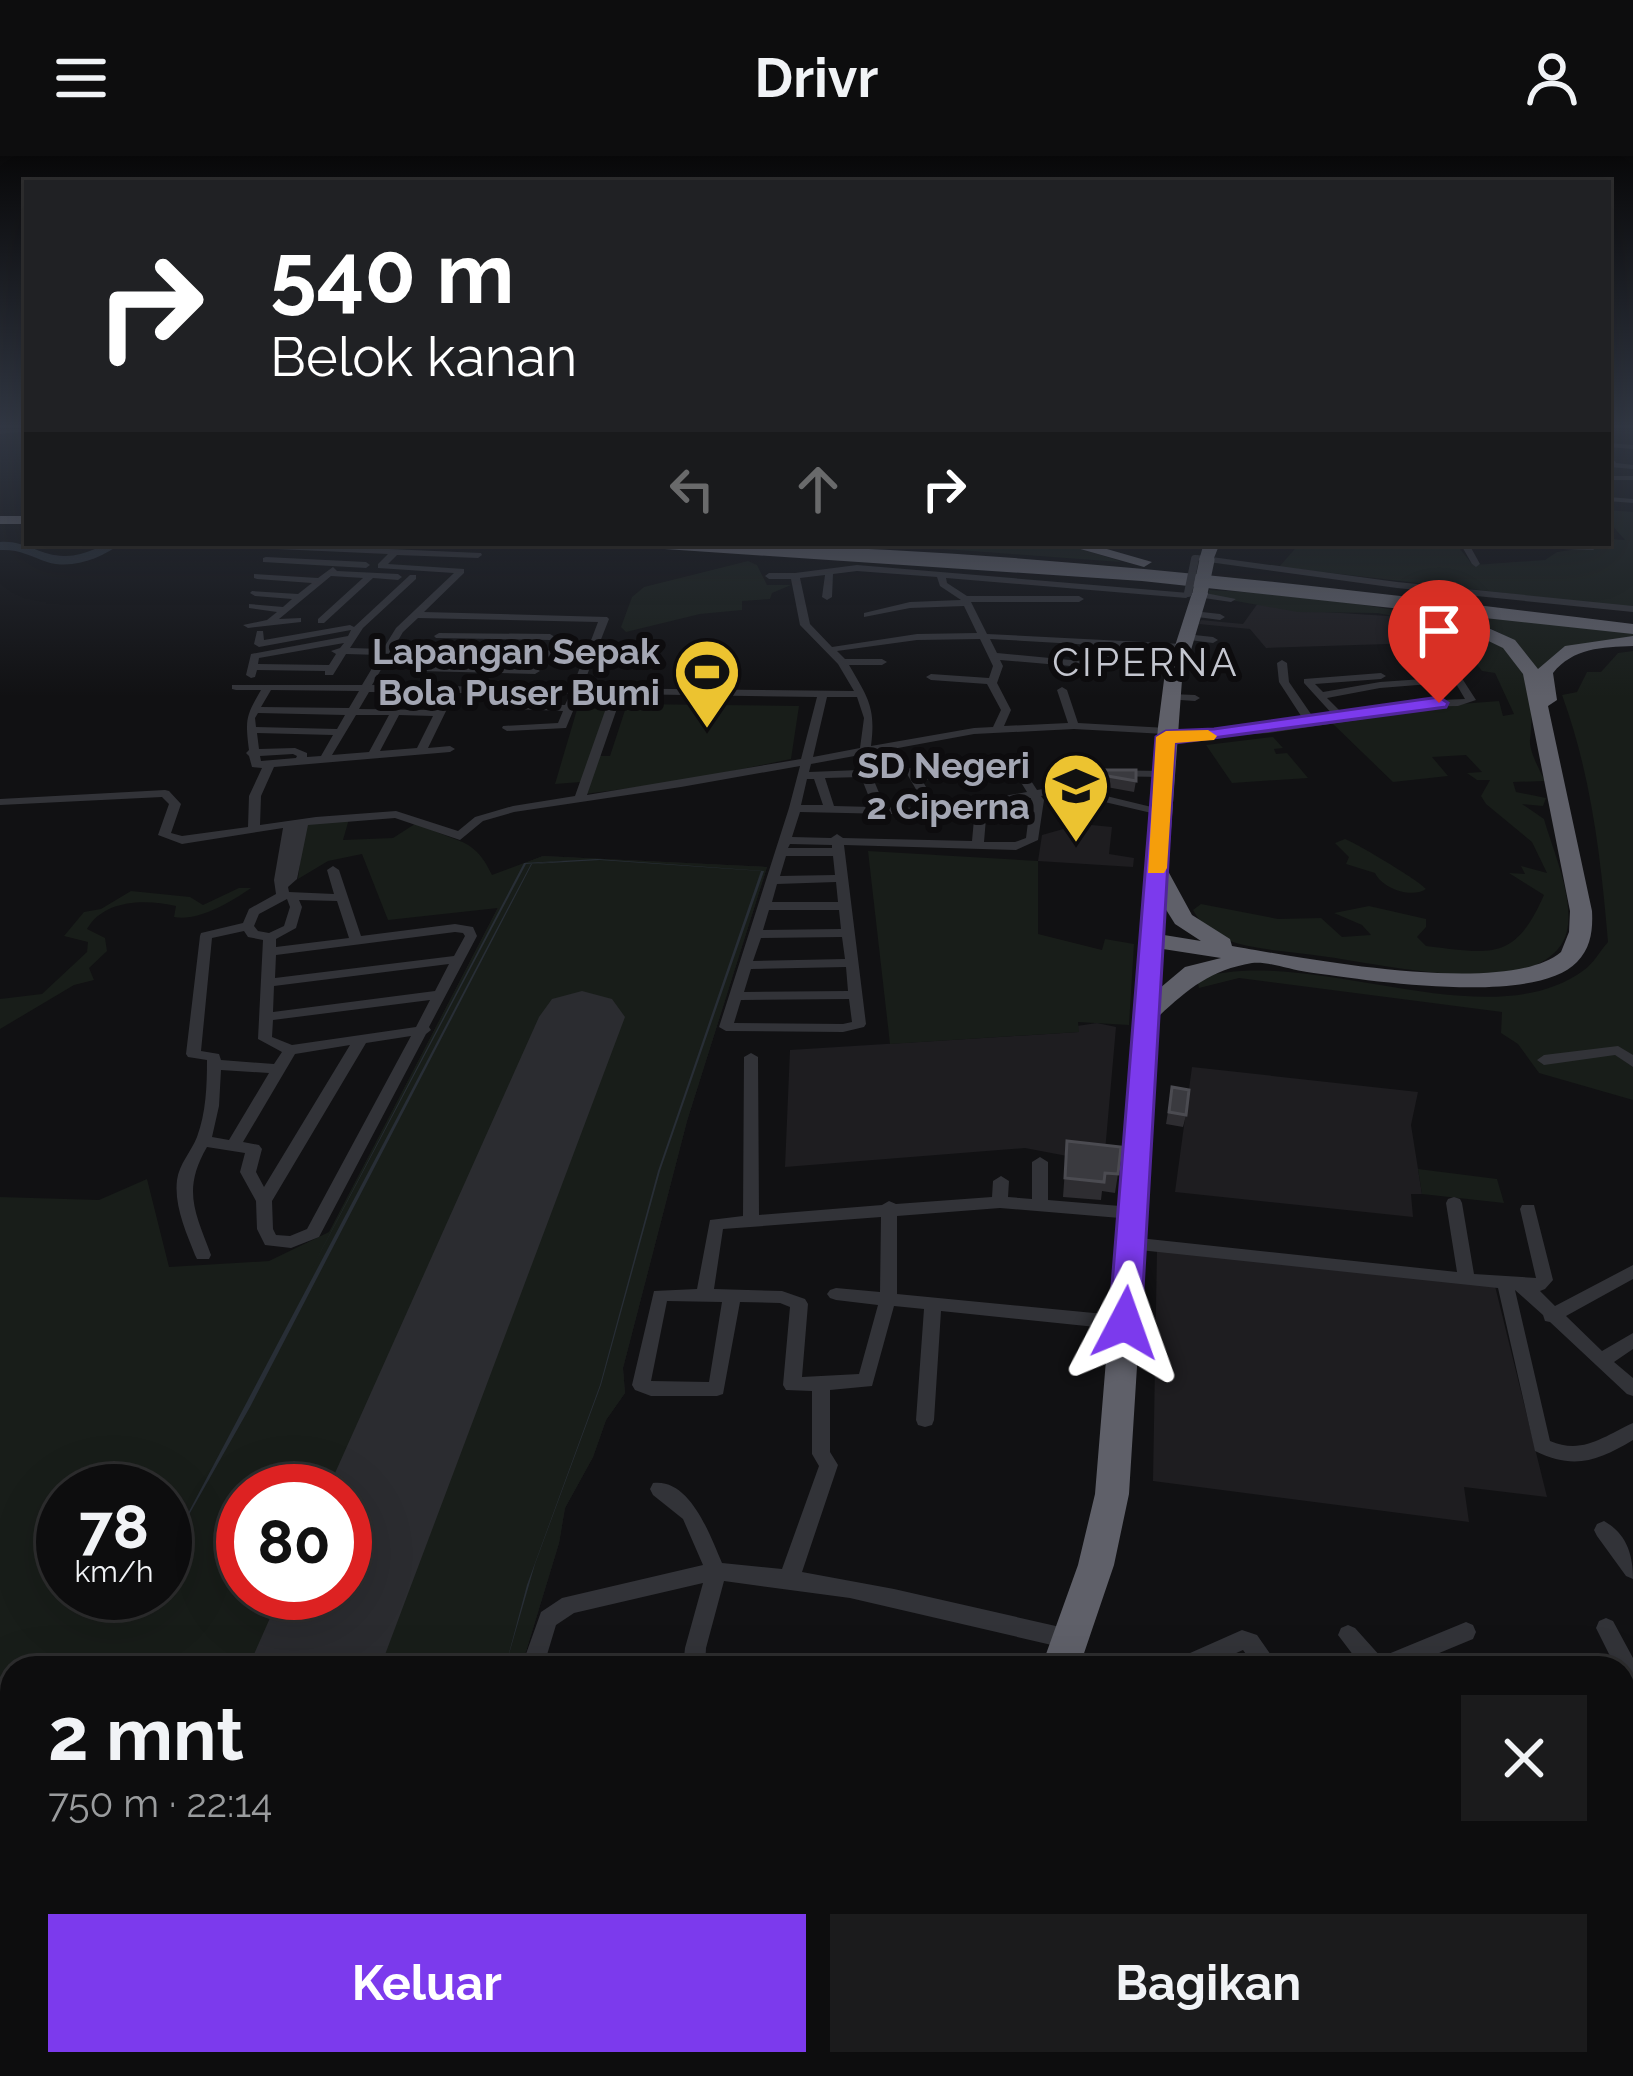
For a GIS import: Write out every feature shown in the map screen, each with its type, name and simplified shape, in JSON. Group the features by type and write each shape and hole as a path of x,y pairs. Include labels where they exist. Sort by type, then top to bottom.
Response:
{"highway":[{"path":"719,546 1300,586 1457,619 1497,636 1523,656 1532,673 1582,929 1575,951 1564,962 1546,972 1501,982 1447,981 1246,957 1190,926 1156,869"},
{"path":"868,546 1633,619"},
{"path":"1079,546 1159,565 1633,629"},
{"path":"1071,1656 1112,1494 1166,734 1170,697 1205,555"},
{"path":"1151,944 1484,988 1536,982 1575,962 1589,941 1590,902 1544,673 1557,657 1575,649 1633,640"},
{"path":"1146,1014 1193,972 1246,957"}],"street":[{"path":"277,546 478,555"},
{"path":"1467,546 1476,564"},
{"path":"1508,546 1517,561"},
{"path":"1550,546 1592,546"},
{"path":"381,566 395,552"},
{"path":"1205,555 1302,574 1633,609"},
{"path":"266,560 381,566 458,577"},
{"path":"269,623 339,563"},
{"path":"826,597 834,568 1231,599"},
{"path":"941,574 943,584 966,601 998,666 993,680 1006,705 997,729"},
{"path":"257,575 458,577"},
{"path":"769,576 829,575"},
{"path":"321,621 370,576"},
{"path":"795,576 805,625 842,662 861,694 868,718 865,748"},
{"path":"255,655 330,671 356,632 412,577"},
{"path":"325,759 399,630 458,577"},
{"path":"255,593 301,597"},
{"path":"867,615 910,605 1079,599"},
{"path":"1194,599 1220,617"},
{"path":"252,606 285,610"},
{"path":"416,615 604,619 559,728 508,728"},
{"path":"248,625 298,620"},
{"path":"1012,623 1016,636"},
{"path":"255,655 332,646 356,632"},
{"path":"255,655 356,632"},
{"path":"441,633 551,634 543,654 534,675 419,674 441,633"},
{"path":"829,650 879,637 1081,638 1116,645 1213,640"},
{"path":"993,656 1105,666 1116,645"},
{"path":"332,646 344,651 387,652"},
{"path":"0,802 165,793 175,804 164,827 164,836 172,839 395,814 464,835 493,813 997,729 1074,726 1166,734 1342,719 1415,704 1470,702 1441,653 1460,651"},
{"path":"431,652 591,654"},
{"path":"842,662 882,662"},
{"path":"1282,663 1284,682 1311,722"},
{"path":"1284,682 1419,674 1431,681"},
{"path":"931,677 993,680"},
{"path":"1320,696 1458,679"},
{"path":"1308,681 1342,719"},
{"path":"236,687 861,694"},
{"path":"267,688 253,710 253,764 269,768 300,761 450,749"},
{"path":"1062,690 1074,726"},
{"path":"580,798 617,693"},
{"path":"822,694 795,808 726,1024 731,1029 855,1028 859,1020 838,845"},
{"path":"1170,697 1195,698"},
{"path":"514,706 570,708"},
{"path":"253,710 441,710 421,751"},
{"path":"373,755 396,712"},
{"path":"251,730 340,731"},
{"path":"952,735 956,750"},
{"path":"251,753 295,751 303,755 300,761"},
{"path":"254,828 271,776 269,768"},
{"path":"783,846 1016,847 1032,840 1039,804 1016,769 918,777"},
{"path":"803,776 908,771 918,777 935,812"},
{"path":"1092,794 1089,781 1097,773 1163,774"},
{"path":"866,775 880,812"},
{"path":"819,776 830,810"},
{"path":"795,808 935,812 1062,789 1160,812"},
{"path":"978,844 981,806"},
{"path":"296,823 280,880 296,907 290,928 270,945 266,1039 290,1050 424,1030"},
{"path":"333,870 356,941"},
{"path":"772,880 842,878"},
{"path":"203,1255 187,1203 185,1178 192,1156 204,1141 214,1063 214,1057 194,1057 193,1050 206,936 248,926 260,904 286,892 342,898"},
{"path":"764,906 844,906"},
{"path":"204,1141 235,1142 256,1152 248,1172 263,1202 271,1241 291,1242 313,1233 471,936 462,928 356,941 270,945 248,926"},
{"path":"756,934 847,933"},
{"path":"268,982 459,958"},
{"path":"748,964 849,963"},
{"path":"265,1017 442,994"},
{"path":"738,996 855,994"},
{"path":"263,1202 361,1039"},
{"path":"235,1142 290,1050"},
{"path":"1544,1060 1618,1051 1633,1062"},
{"path":"752,1057 752,1222"},
{"path":"221,1065 278,1069"},
{"path":"1040,1162 1040,1203"},
{"path":"1000,1202 1001,1181"},
{"path":"704,1295 713,1227 890,1207 1000,1202 1040,1203 1131,1228 1467,1279 1542,1285 1545,1280 1528,1209"},
{"path":"1454,1204 1467,1279"},
{"path":"732,1296 716,1389 645,1388 641,1379 660,1294 704,1295 789,1298 799,1304 791,1385 867,1380 888,1298 890,1207"},
{"path":"1551,1316 1633,1271"},
{"path":"1514,1285 1633,1389"},
{"path":"1514,1285 1541,1446 1557,1454 1591,1455 1633,1431"},
{"path":"836,1294 1125,1323"},
{"path":"925,1420 933,1303"},
{"path":"1601,1361 1633,1340"},
{"path":"790,1576 829,1465 821,1454 821,1383"},
{"path":"660,1489 690,1514 716,1571 695,1656"},
{"path":"1604,1530 1633,1570"},
{"path":"536,1656 548,1618 569,1605 716,1571 790,1576 1063,1656"},
{"path":"1606,1628 1621,1656"},
{"path":"1407,1656 1466,1632"},
{"path":"1348,1635 1367,1656"},
{"path":"1207,1656 1242,1640 1261,1656"}],"shaded area":[{"path":"1611,519 1633,519 1633,608 1279,567 1297,546 1457,546 1473,565 1545,560 1557,552 1625,540"},
{"path":"903,546 1070,546 1120,562"},
{"path":"748,561 757,565 767,585 791,585 772,593 770,599 742,601 742,610 700,614 626,632 621,627 632,597 644,587"},
{"path":"1209,590 1416,614 1491,637 1514,652 1528,682 1530,745 1545,781 1513,782 1516,792 1546,798 1543,806 1522,804 1544,819 1564,883 1568,917 1561,945 1543,961 1517,971 1451,974 1247,946 1205,926 1193,910 1201,904 1278,919 1321,918 1342,937 1371,935 1362,925 1334,913 1369,906 1426,919 1417,937 1426,946 1485,951 1523,932 1544,895 1509,873 1525,874 1521,866 1547,873 1532,842 1486,804 1481,796 1490,780 1477,780 1467,773 1482,772 1466,755 1432,757 1448,776 1393,782 1332,723 1190,741 1421,707 1499,701 1503,716 1514,714 1495,673 1482,671 1452,640 1426,634 1420,621 1377,613 1298,612 1208,596"},
{"path":"1258,603 1293,610 1404,617 1420,621 1426,634 1447,636 1450,642 1266,648 1250,629 1199,624 1201,620 1243,624"},
{"path":"1426,609 1633,633 1633,638 1568,650 1538,675 1531,660 1507,637 1475,622"},
{"path":"1633,651 1633,1058 1617,1048 1540,1058 1543,1062 1614,1054 1633,1067 1633,1100 1539,1073 1518,1044 1501,1033 1502,1012 1239,978 1199,988 1197,979 1242,971 1291,972 1448,995 1498,997 1544,990 1584,970 1608,942 1593,817 1562,695 1577,692 1587,672 1601,672 1618,653"},
{"path":"581,696 611,697 581,782 555,784"},
{"name":"Lapangan Sepak Bola Puser Bumi","path":"627,704 799,706 791,759 684,781 585,794 598,756 610,756"},
{"path":"1273,737 1283,748 1274,749 1276,754 1287,753 1308,778 1232,783 1206,745"},
{"path":"349,819 343,840 393,838 418,822 469,846 492,875 543,856 767,867 687,1121 623,1368 625,1393 606,1420 593,1457 565,1508 525,1656 364,1656 609,1020 554,1015 358,1464 216,1464 216,1620 290,1620 274,1656 0,1656 0,1197 99,1200 147,1179 169,1267 269,1261 329,1232 498,908 388,920 362,854 328,861 298,879 305,823"},
{"name":"SD Negeri 2 Ciperna","path":"1081,824 1112,827 1109,854 1134,858 1133,867 1038,861 1042,835"},
{"path":"1345,839 1426,889 1398,890 1375,873 1346,864 1349,857 1335,843"},
{"path":"868,851 1038,861 1038,934 1102,950 1105,939 1134,944 1129,1025 1078,1022 1079,1032 890,1044"},
{"path":"543,856 767,867 687,1121 623,1368 625,1393 606,1420 593,1457 565,1508 525,1656 107,1656 140,1620 192,1620 192,1534 216,1481 216,1620 372,1620 372,1464 224,1464 329,1233 520,865"},
{"path":"597,859 764,871 660,1171 601,1385 535,1564 508,1656 527,1585 600,1385 658,1171 761,871 600,860 532,864 250,1407 192,1509 531,864 563,861 526,864 311,1270 524,863"},
{"path":"239,888 251,888 192,917 174,917 176,906 152,902 104,912 87,929 105,938 107,951 89,968 94,980 74,985 0,1029 0,999 42,994 87,952 88,942 64,936 84,912 101,909 131,891 190,897 203,905"},
{"path":"1077,1026 1116,1027 1104,1163 1025,1148 785,1167 790,1050 1078,1032"},
{"path":"1192,1067 1418,1092 1411,1125 1422,1194 1411,1194 1413,1217 1175,1192"},
{"path":"1418,1169 1497,1179 1504,1203 1422,1194"},
{"path":"1157,1250 1495,1286 1547,1497 1464,1487 1469,1522 1153,1481"}],"building":[{"path":"1104,770 1136,770 1136,781 1102,775"},
{"path":"1172,1087 1189,1090 1186,1115 1169,1112"},
{"path":"1067,1141 1121,1147 1118,1174 1105,1173 1104,1182 1065,1178"}],"waterway":[{"path":"0,546 25,547 64,561 109,546"}],"runway":[{"path":"319,1656 582,1017"}],"slow traffic":[{"path":"1156,868 1166,737 1208,736"}],"place":[{"name":"Lapangan Sepak Bola Puser Bumi","path":"707,731"},
{"name":"SD Negeri 2 Ciperna","path":"1076,845"}],"district":[{"name":"CIPERNA","path":"1146,662"}],"route":[{"path":"1125,1323 1166,737 1214,735 1439,703"}]}
